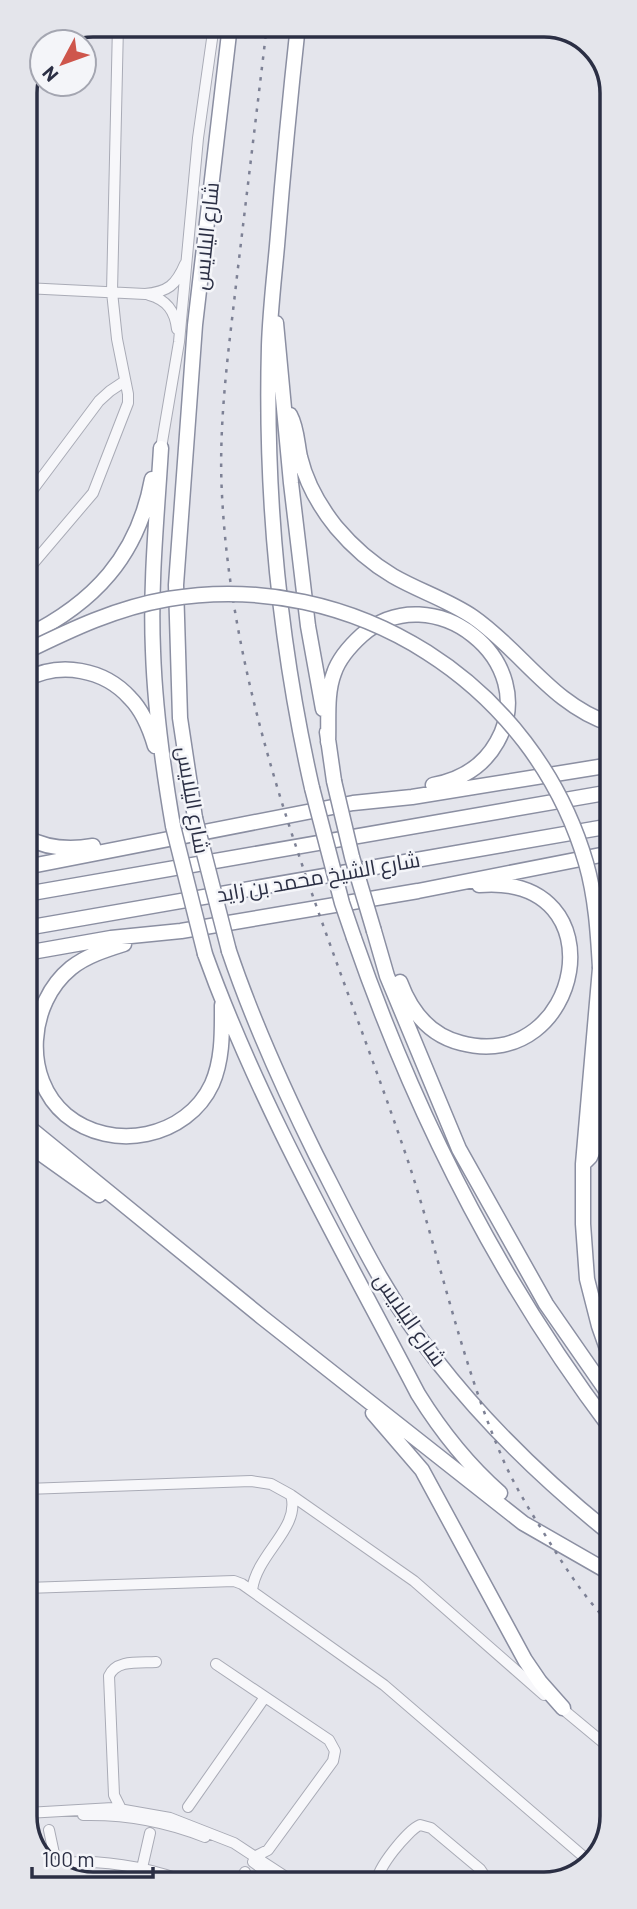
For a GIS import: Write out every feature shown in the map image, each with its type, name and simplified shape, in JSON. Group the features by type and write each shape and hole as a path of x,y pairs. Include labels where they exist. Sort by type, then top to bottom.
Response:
{"highway":[{"name":"شارع اليلايس","path":"229,37 195,325 176,585 180,718 195,818 205,863 229,951 278,1078 381,1278 412,1325 470,1399 530,1464 600,1525"},
{"path":"298,37 272,304 269,433 275,554 289,678 312,788 342,903 403,1066 457,1180 498,1257 542,1331 600,1413"},
{"path":"272,304 279,335 283,404 308,626 334,781 352,857 379,950 409,1033 459,1149 547,1304 600,1381"},
{"path":"283,404 293,422 300,458 315,494 348,541 377,566 473,618 505,644 552,691 600,719"},
{"path":"37,630 75,608 97,589 116,567 142,518 161,448"},
{"path":"161,448 152,621 162,766 173,826 205,954 222,1000 277,1122 418,1394 449,1441 488,1482 566,1546"},
{"path":"37,646 113,611 171,598 228,594 265,595 316,605 367,622 417,645 464,678 487,699 526,743 567,812 586,864 596,913 600,968 583,1164 583,1224 587,1279 600,1329"},
{"path":"328,742 329,693 333,674 348,648 381,621 410,613 450,620 467,629 490,651 502,674 507,699 504,726 484,761 462,777 401,791 376,801"},
{"path":"37,675 46,672 80,670 101,676 117,685 139,710 162,766"},
{"path":"37,865 353,803 412,797 600,767"},
{"name":"شارع الشيخ محمد بن زايد","path":"37,892 600,794"},
{"name":"شارع الشيخ محمد بن زايد","path":"37,926 600,828"},
{"path":"37,841 67,849 127,841 160,842"},
{"path":"37,951 111,938 181,931 418,891 600,855"},
{"path":"379,950 392,964 406,997 419,1018 451,1041 489,1047 503,1044 531,1032 555,1009 568,982 571,951 567,933 548,904 526,891 500,884 418,891"},
{"path":"37,1036 41,1012 58,981 85,958 104,950 181,931"},
{"path":"37,1060 44,1084 65,1114 100,1133 145,1136 182,1119 199,1104 211,1085 219,1064 222,1000"},
{"path":"583,1164 590,1157 595,1145 600,1099"},
{"path":"37,1134 523,1523 600,1567"},
{"path":"37,1151 104,1199 135,1214"},
{"path":"358,1392 370,1410 422,1470 525,1660 563,1708"}],"street":[{"path":"37,559 93,493 127,407 128,394 117,339 112,292 118,37"},
{"path":"161,448 179,342 198,138 212,37"},
{"path":"37,289 145,294 160,292 174,285 189,254"},
{"path":"145,294 161,300 172,310 179,342"},
{"path":"37,484 99,401 125,381"},
{"path":"37,1489 251,1481 271,1484 316,1512 419,1586 517,1672 600,1740"},
{"path":"252,1590 257,1570 292,1518 294,1507 291,1495"},
{"path":"292,1518 316,1512"},
{"path":"37,1588 238,1582 257,1570"},
{"path":"238,1582 384,1685 583,1856"},
{"path":"121,1809 114,1795 110,1673 120,1664 156,1662"},
{"path":"216,1664 329,1740 335,1751 332,1761 268,1850 256,1856"},
{"path":"188,1807 265,1697"},
{"path":"105,1808 114,1795"},
{"path":"37,1812 105,1808 153,1814 187,1823 234,1843 281,1872"},
{"path":"37,1818 104,1815 152,1820 231,1849 267,1872"},
{"path":"379,1872 412,1830 420,1825 431,1828 482,1872"},
{"path":"50,1830 51,1852"},
{"path":"142,1868 150,1833"},
{"path":"268,1850 268,1864"},
{"path":"63,1863 91,1862 154,1872"}],"railway":[{"path":"266,37 228,358 221,468 230,582 246,668 267,753 293,837 410,1167 465,1354 490,1428 510,1474 536,1520 577,1584 600,1613"}]}
